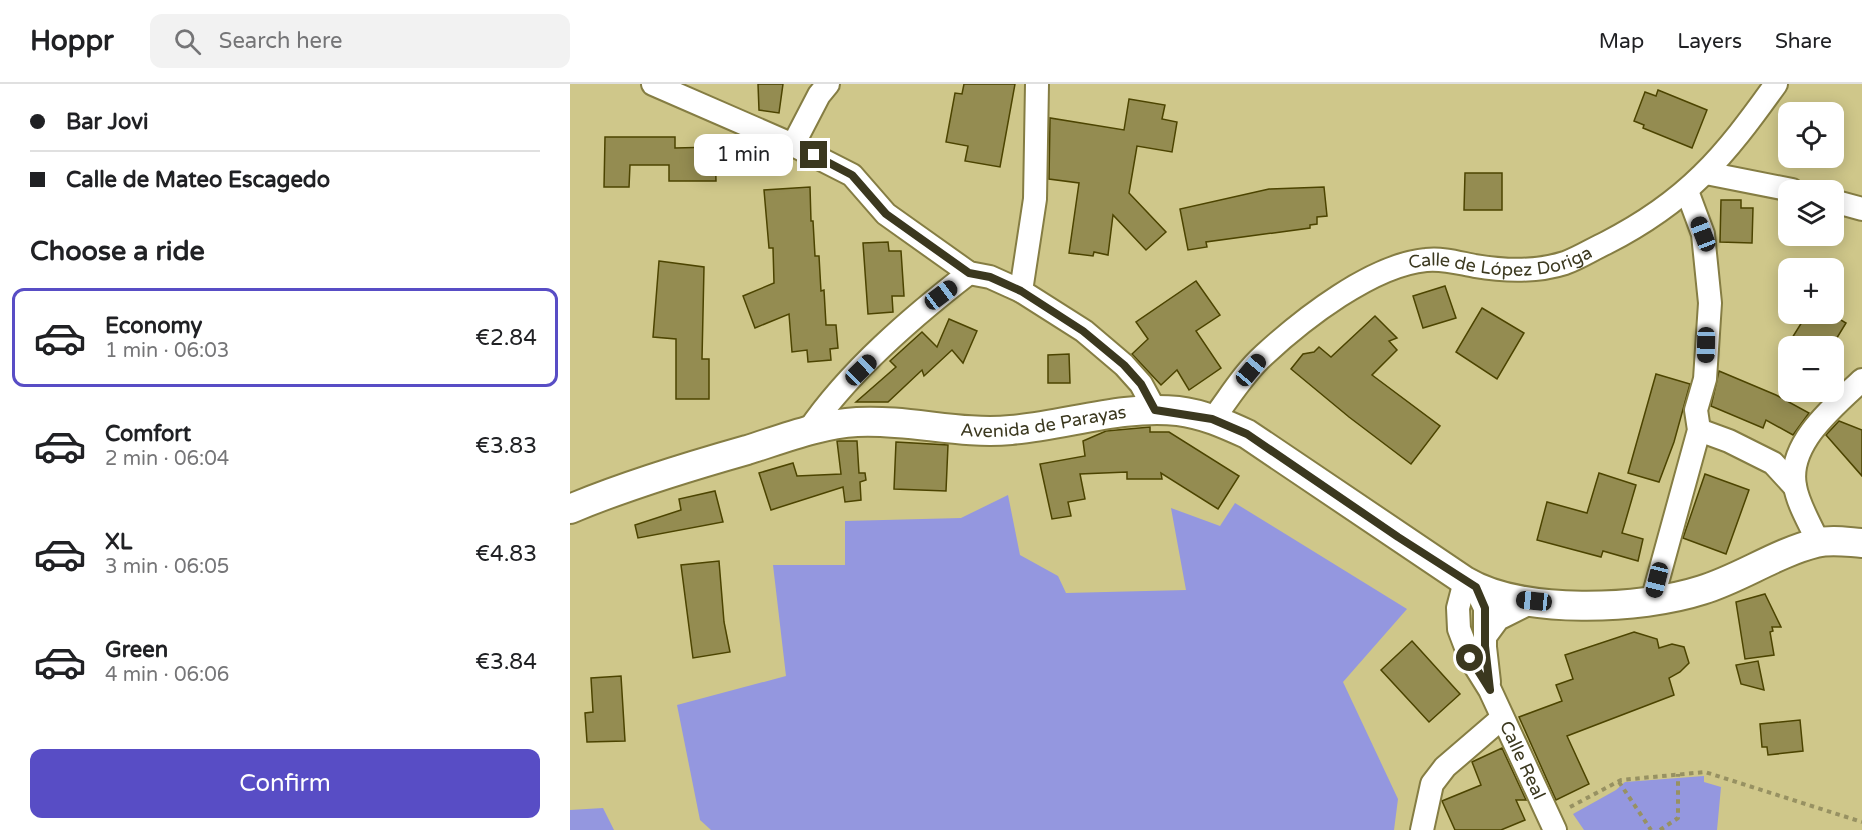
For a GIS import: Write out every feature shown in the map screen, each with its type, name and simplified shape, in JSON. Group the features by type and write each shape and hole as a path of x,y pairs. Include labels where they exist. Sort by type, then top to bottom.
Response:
{"street":[{"path":"653,84 792,145 852,175 886,214 969,273 990,277 1021,291 1083,331 1124,365 1141,384 1155,410"},
{"path":"792,145 819,95 828,84"},
{"path":"1021,291 1035,199 1037,84"},
{"name":"Calle de López Doriga","path":"1212,419 1263,356 1359,282 1391,269 1426,260 1450,261 1502,270 1530,270 1565,263 1643,224 1687,191 1706,173 1735,142 1776,84"},
{"path":"1706,173 1778,187"},
{"path":"1652,601 1699,430 1696,410 1705,378 1710,303 1703,234 1687,191"},
{"path":"1844,204 1862,209"},
{"path":"808,431 828,402 927,305 969,273"},
{"path":"1795,487 1794,467 1809,434 1862,380"},
{"name":"Avenida de Parayas","path":"570,509 620,489 808,431 855,422 902,422 979,430 1009,430 1102,415 1155,410 1212,419 1247,434 1470,584 1534,601 1587,608 1652,601 1704,590 1761,563 1818,542 1862,543"},
{"path":"1699,430 1729,441 1773,463 1795,487 1818,542"},
{"name":"Calle Real","path":"1470,584 1485,608 1487,634 1485,646 1490,690"},
{"name":"Calle Real","path":"1470,584 1458,608 1459,629 1470,658 1490,690 1553,826"},
{"path":"1487,634 1498,619 1534,601"},
{"path":"1422,830 1432,784 1465,747 1502,718"}],"path":[{"path":"1553,826 1567,808 1619,782 1706,772 1862,822"},
{"path":"1660,830 1678,818 1678,774"},
{"path":"1619,782 1651,830"}],"shaded area":[{"path":"1008,495 1020,555 1058,576 1066,593 1186,590 1171,508 1220,526 1235,503 1407,609 1343,682 1398,799 1394,830 711,830 700,820 677,705 786,676 773,565 845,565 845,521 961,518"},
{"path":"1704,776 1704,782 1721,787 1717,830 1584,830 1573,814 1616,790 1625,782"},
{"path":"603,808 614,830 570,830 570,810"}],"building":[{"path":"758,84 783,84 779,113 759,110"},
{"path":"964,84 1015,84 1000,167 965,161 968,146 946,142 955,93 962,94"},
{"path":"1658,90 1707,110 1692,148 1643,128 1644,125 1634,121 1645,92 1656,96"},
{"path":"1129,99 1165,105 1162,119 1177,122 1172,152 1137,146 1129,193 1166,232 1146,250 1113,215 1108,255 1094,252 1093,256 1069,253 1079,183 1049,179 1050,118 1124,130"},
{"path":"605,137 675,137 675,148 715,147 716,181 669,181 669,165 630,165 629,187 604,187"},
{"path":"1465,173 1502,173 1502,210 1464,210"},
{"path":"810,187 815,256 819,256 826,325 836,325 838,348 830,349 831,360 808,362 807,350 792,352 789,314 755,328 743,296 774,283 773,248 769,248 764,190"},
{"path":"1324,187 1327,216 1317,217 1317,224 1310,225 1310,228 1206,242 1207,247 1188,250 1180,209 1269,189"},
{"path":"1721,200 1741,200 1741,208 1753,208 1752,243 1720,242"},
{"path":"888,242 889,251 901,251 904,296 892,296 893,312 868,314 863,243"},
{"path":"659,261 704,267 702,359 709,359 709,399 676,399 676,339 653,337"},
{"path":"1196,281 1220,315 1196,331 1221,368 1189,390 1177,370 1161,385 1132,354 1148,339 1136,322"},
{"path":"1445,286 1456,318 1423,328 1413,296"},
{"path":"1482,308 1524,333 1497,379 1456,352"},
{"path":"1375,316 1397,338 1389,341 1397,350 1372,375 1440,426 1411,464 1291,369 1303,354 1314,352 1319,347 1331,357"},
{"path":"949,319 977,331 963,363 952,350 924,376 922,370 888,402 856,402 896,367 890,361 922,332 937,347"},
{"path":"1846,323 1838,336 1793,336 1801,324"},
{"path":"1069,354 1070,383 1048,383 1048,355"},
{"path":"1719,371 1776,395 1778,402 1789,402 1809,413 1793,435 1766,420 1763,428 1711,406"},
{"path":"1656,374 1690,384 1674,442 1659,482 1628,473"},
{"path":"1839,421 1862,430 1862,476 1826,435"},
{"path":"1150,427 1150,432 1169,432 1239,476 1218,509 1161,473 1162,479 1127,479 1127,472 1080,474 1085,499 1068,502 1071,516 1052,519 1040,464 1085,456 1083,441 1106,431"},
{"path":"837,441 857,441 859,473 865,473 866,480 860,482 861,500 845,502 843,487 771,510 759,473 793,463 797,476 841,474"},
{"path":"896,442 948,445 946,491 894,489"},
{"path":"1599,473 1636,485 1622,533 1643,539 1638,561 1603,551 1601,557 1537,540 1547,502 1587,513"},
{"path":"1705,474 1749,490 1726,554 1683,538"},
{"path":"715,491 723,522 638,538 635,525 681,510 679,499"},
{"path":"719,561 724,622 730,652 693,658 681,565"},
{"path":"1765,594 1781,627 1772,627 1773,631 1770,632 1774,655 1745,659 1736,602"},
{"path":"1634,632 1657,639 1659,648 1672,644 1684,647 1689,663 1669,678 1674,695 1567,736 1589,784 1556,800 1519,717 1562,701 1556,685 1573,679 1565,655"},
{"path":"1412,641 1460,694 1429,722 1381,670"},
{"path":"1758,661 1764,690 1741,684 1736,665"},
{"path":"621,676 625,741 587,742 585,713 593,712 591,678"},
{"path":"1800,720 1803,751 1768,755 1767,747 1762,747 1760,724"},
{"path":"1502,748 1526,800 1516,800 1525,820 1501,830 1455,830 1442,801 1481,785 1472,762"}],"route":[{"path":"814,155 852,175 886,214 969,273 990,277 1021,291 1083,331 1124,365 1141,384 1155,410 1180,411 1212,419 1247,434 1476,587 1485,608 1487,634 1485,646 1490,690 1470,658"}]}
